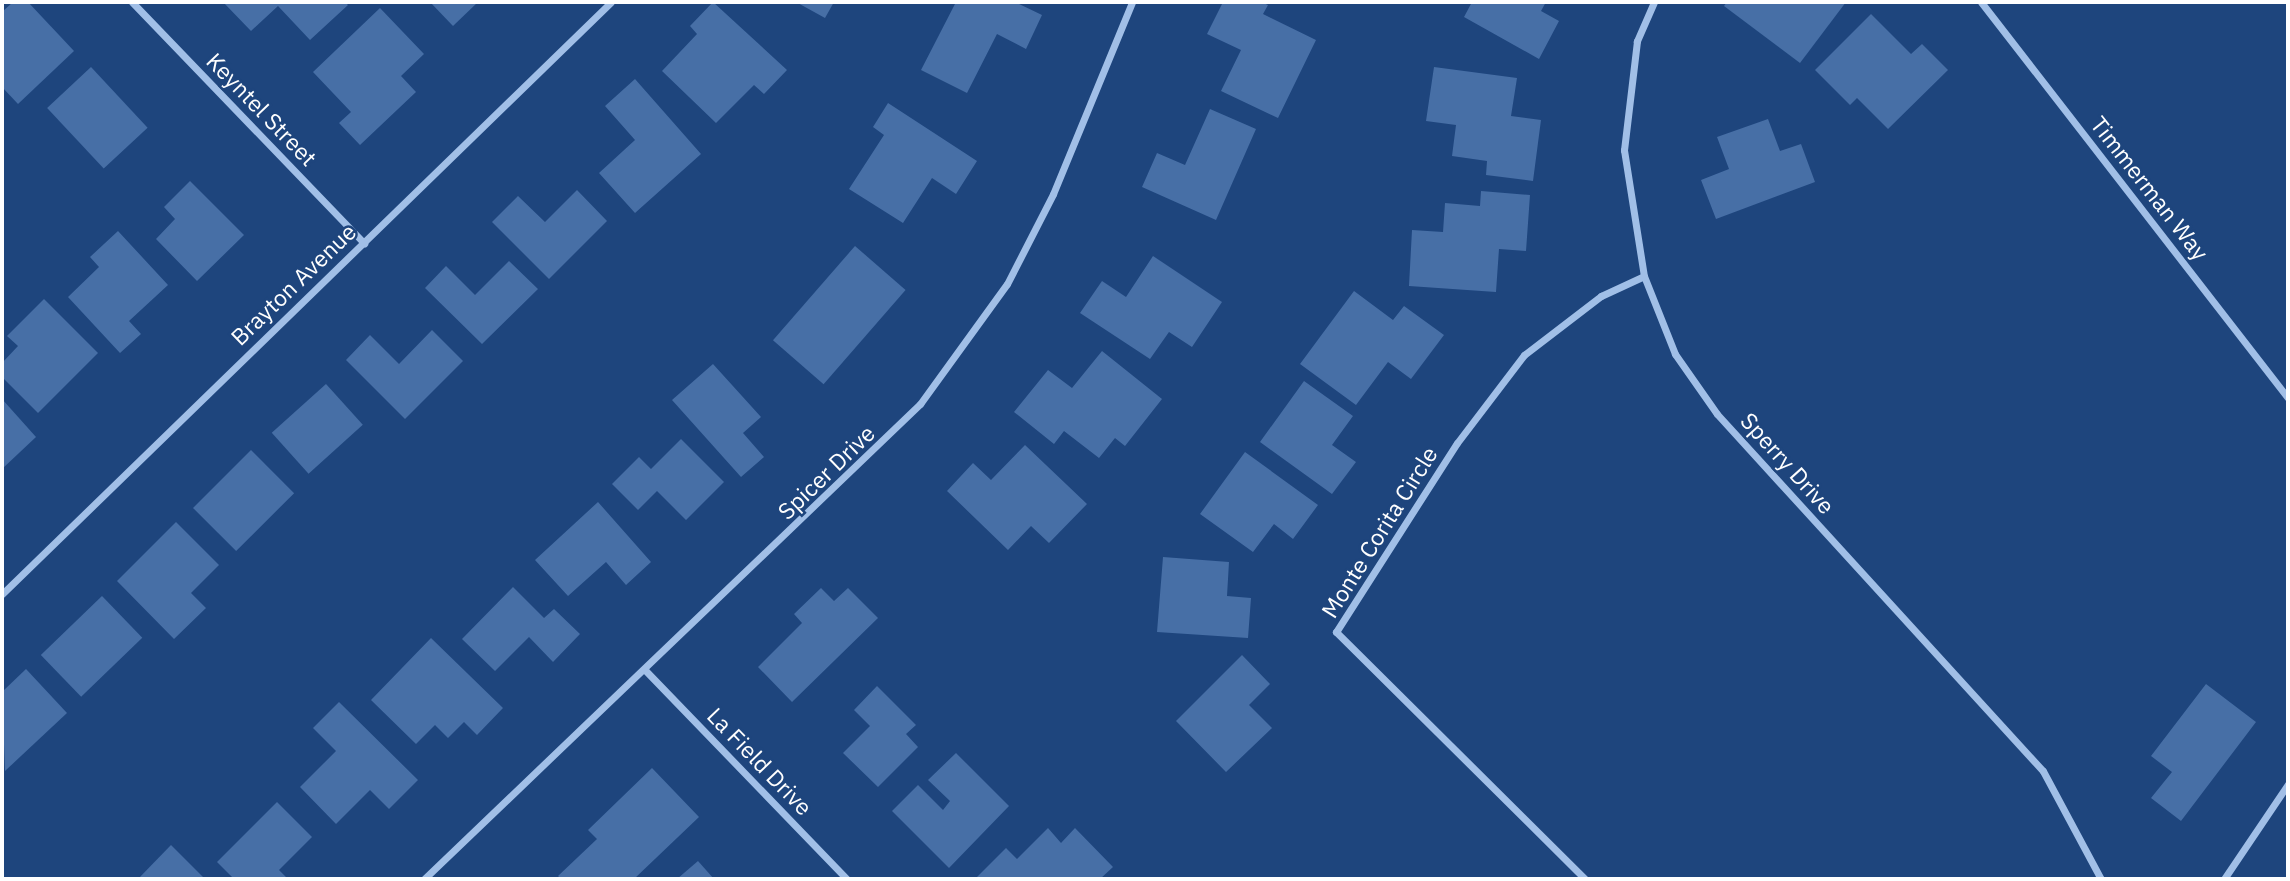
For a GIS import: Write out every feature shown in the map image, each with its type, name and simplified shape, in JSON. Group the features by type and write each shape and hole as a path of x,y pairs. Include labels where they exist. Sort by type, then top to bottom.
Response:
{"street":[{"name":"Keyntel Street","path":"132,2 363,243"},
{"name":"Brayton Avenue","path":"2,594 611,2"},
{"name":"Spicer Drive","path":"424,879 866,461 974,334 1053,194 1132,2"},
{"name":"Sperry Drive","path":"1654,2 1637,41 1624,150 1644,276 1675,354 1717,414 2043,771 2101,879"},
{"name":"Timmerman Way","path":"1981,2 2288,398"},
{"name":"Monte Corita Circle","path":"1585,879 1336,632 1457,443 1516,365 1561,323 1644,276"},
{"name":"La Field Drive","path":"645,670 847,879"},
{"path":"2224,879 2288,784"}],"building":[{"path":"13,2 28,2 74,51 18,104 2,87 2,12"},
{"path":"223,2 345,2 348,5 310,40 278,6 251,31"},
{"path":"430,2 478,2 453,26"},
{"path":"713,2 787,70 764,94 754,85 716,123 662,71 697,34 690,26"},
{"path":"796,2 834,2 825,18"},
{"path":"956,2 1015,2 1042,15 1026,49 997,34 967,93 921,70"},
{"path":"1223,2 1261,2 1268,5 1263,14 1316,40 1278,118 1221,91 1241,50 1207,34"},
{"path":"1472,2 1546,2 1541,11 1559,21 1539,59 1464,17"},
{"path":"1727,2 1846,2 1800,63 1724,6"},
{"path":"380,8 424,54 401,76 416,92 360,145 339,123 351,112 313,72"},
{"path":"1871,14 1911,54 1922,44 1948,70 1888,129 1857,98 1850,105 1815,70"},
{"path":"91,67 148,128 104,169 47,108"},
{"path":"1434,67 1517,78 1511,116 1541,120 1533,181 1486,175 1487,161 1452,156 1456,125 1426,121"},
{"path":"635,79 701,154 635,213 599,173 635,140 605,106"},
{"path":"888,103 977,161 956,194 932,178 903,223 849,189 884,135 873,127"},
{"path":"1210,109 1256,129 1216,220 1142,187 1157,153 1185,165"},
{"path":"1768,119 1780,151 1801,144 1815,182 1716,219 1701,180 1729,169 1717,137"},
{"path":"190,181 244,235 197,281 156,239 175,219 164,207"},
{"path":"577,190 607,221 549,279 492,222 518,196 545,222"},
{"path":"1481,191 1530,195 1526,251 1499,249 1496,292 1409,286 1412,230 1443,232 1445,203 1480,206"},
{"path":"118,231 168,285 129,321 141,334 120,353 68,297 99,267 90,257"},
{"path":"855,246 906,290 824,384 773,340"},
{"path":"1153,256 1222,302 1192,347 1169,332 1150,359 1080,313 1102,281 1126,297"},
{"path":"509,261 538,289 482,344 425,288 446,266 475,295"},
{"path":"1354,291 1393,320 1404,306 1444,335 1411,379 1388,362 1356,405 1300,364"},
{"path":"44,299 98,353 38,413 2,377 2,363 18,346 7,336"},
{"path":"432,330 463,361 405,419 346,360 370,335 399,364"},
{"path":"1102,351 1162,399 1125,446 1115,438 1099,458 1064,431 1054,444 1014,412 1048,370 1072,388"},
{"path":"713,364 761,417 743,433 764,457 741,477 672,400"},
{"path":"1304,381 1353,416 1332,445 1356,462 1332,494 1260,442"},
{"path":"326,384 363,425 309,474 272,433"},
{"path":"2,399 36,437 2,469"},
{"path":"681,439 724,482 686,520 657,491 638,510 612,484 639,457 651,469"},
{"path":"1025,445 1087,504 1049,543 1031,526 1008,550 947,491 973,463 991,480"},
{"path":"251,450 294,493 236,551 193,508"},
{"path":"1245,452 1318,505 1293,539 1274,524 1253,552 1200,514"},
{"path":"598,502 651,562 626,585 606,562 568,596 535,560"},
{"path":"176,522 219,565 191,593 206,608 174,639 117,581"},
{"path":"1163,557 1229,562 1227,596 1251,598 1248,638 1157,632"},
{"path":"513,587 544,618 554,609 580,634 553,662 529,637 495,671 462,639"},
{"path":"821,588 834,601 848,588 878,618 792,702 758,667 802,623 794,614"},
{"path":"102,596 142,638 81,697 41,655"},
{"path":"431,638 503,708 477,735 464,722 448,738 435,725 416,744 371,700"},
{"path":"1242,655 1270,684 1249,705 1272,728 1226,772 1176,721"},
{"path":"26,669 67,713 5,771 2,692"},
{"path":"2206,684 2256,722 2181,821 2151,798 2172,772 2151,756"},
{"path":"877,686 916,725 906,734 918,747 878,787 843,753 870,726 854,710"},
{"path":"339,702 418,780 389,809 370,790 336,824 300,787 336,751 313,728"},
{"path":"956,753 1009,806 949,868 892,811 918,785 943,810 950,801 928,780"},
{"path":"652,768 699,817 634,879 561,879 558,876 597,839 588,830"},
{"path":"277,802 312,837 279,870 288,879 234,879 217,862"},
{"path":"1048,828 1061,843 1075,828 1113,867 1100,879 975,879 1006,848 1017,859"},
{"path":"171,845 205,879 138,879"},
{"path":"698,861 714,879 677,879"}]}
